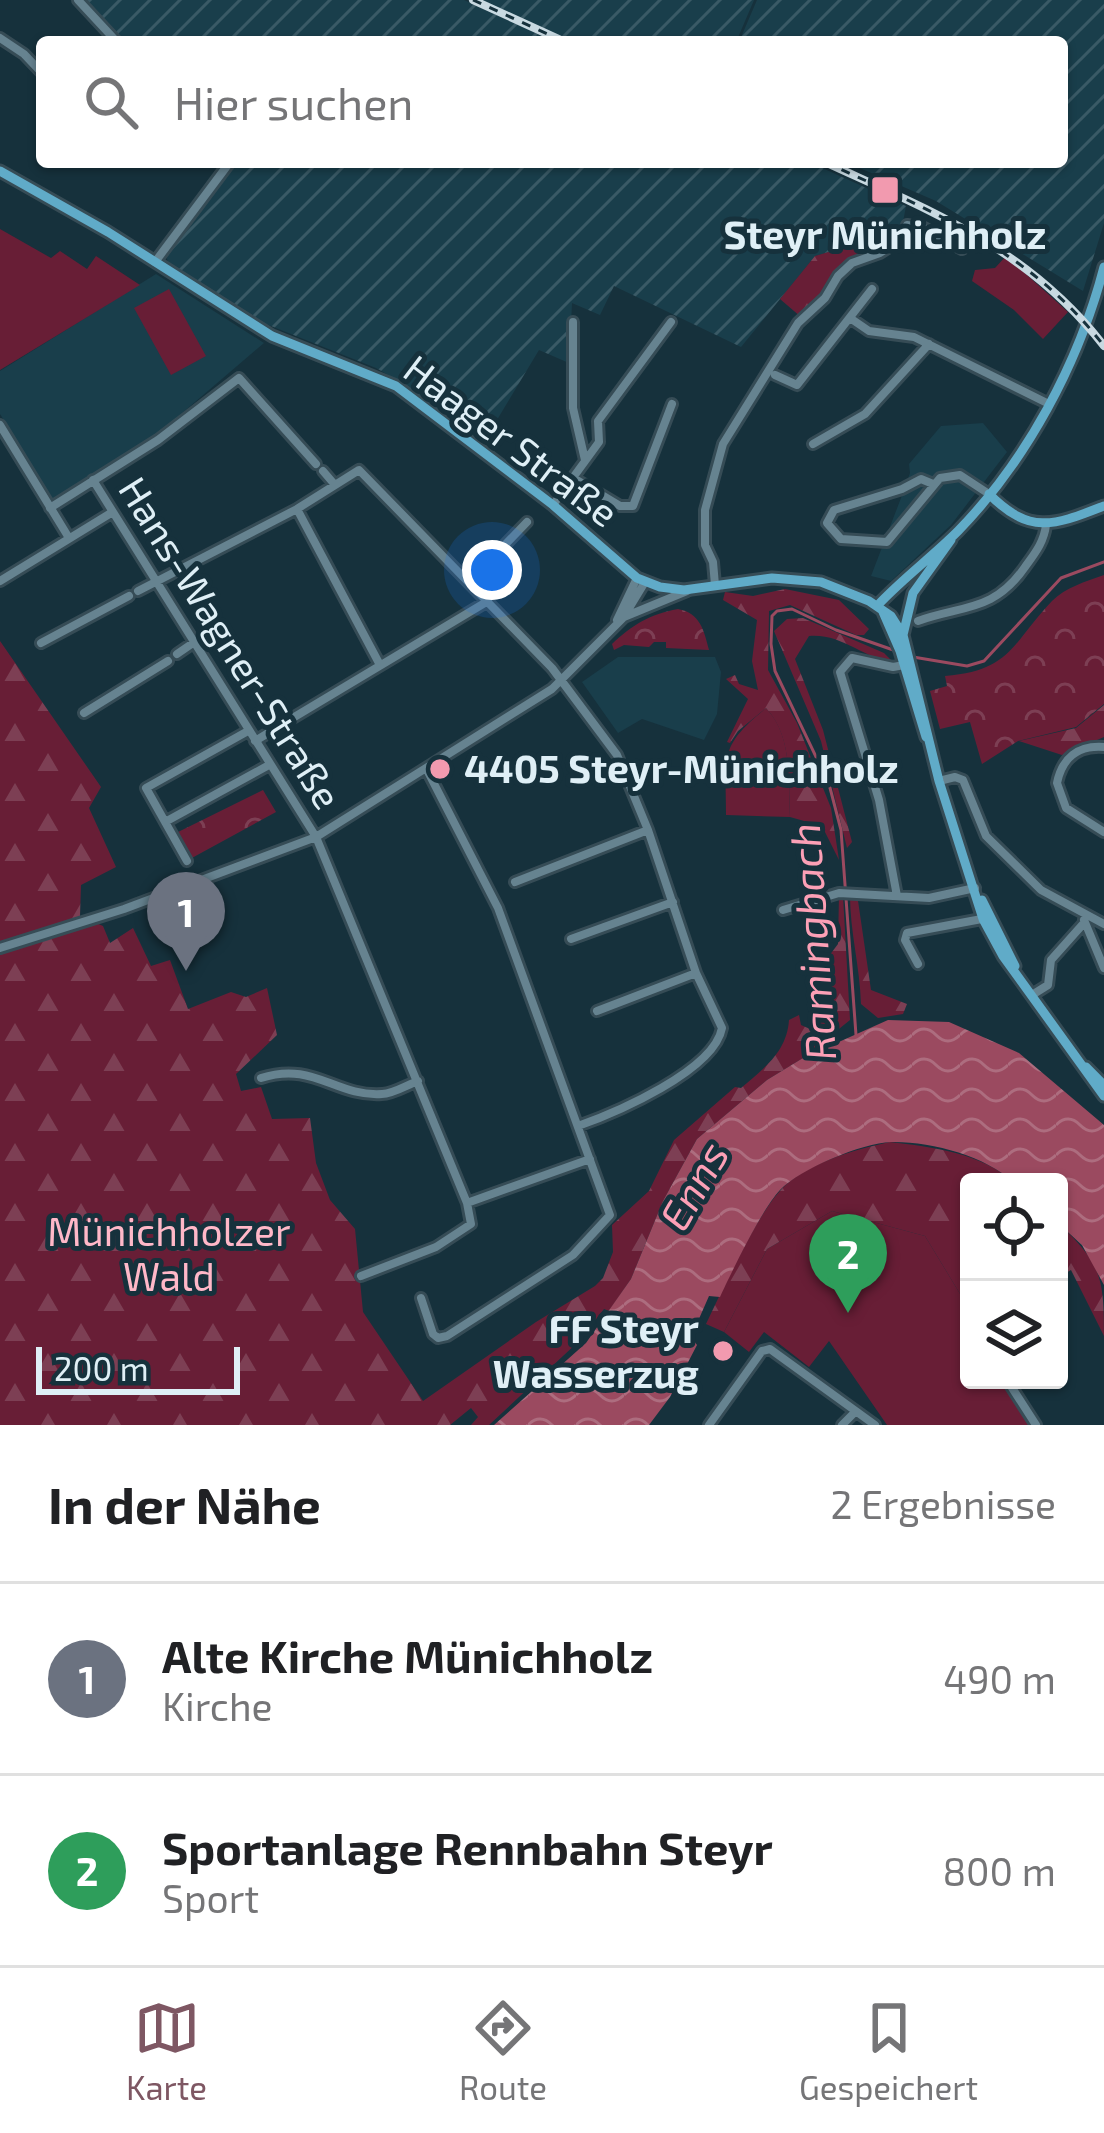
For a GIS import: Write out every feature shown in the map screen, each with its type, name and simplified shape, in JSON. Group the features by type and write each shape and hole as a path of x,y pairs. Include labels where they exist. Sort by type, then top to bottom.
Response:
{"main road":[{"name":"Haager Straße","path":"0,171 272,336 396,386 553,505 641,579"},
{"path":"880,609 989,494 1049,404 1088,317 1104,267"},
{"path":"989,494 1021,518 1046,525 1104,506"},
{"path":"880,609 895,610 913,593 955,533"},
{"path":"641,579 672,589 805,579 834,586 880,609 903,634"},
{"path":"906,664 903,634 913,593"},
{"path":"880,609 906,664 939,781 987,917 1016,971 1104,1096"},
{"path":"1077,1059 1104,1084"}],"street":[{"path":"79,0 112,36"},
{"path":"0,38 36,67"},
{"path":"155,262 226,168"},
{"path":"715,586 705,545 705,510 717,455 798,323 825,298 844,268 903,238 907,225 924,228 962,249"},
{"path":"775,376 796,385 872,290"},
{"path":"850,318 869,331 914,337 1049,404"},
{"path":"573,322 573,408 585,462"},
{"path":"553,505 599,442 598,422 671,322"},
{"path":"813,444 865,414 929,344"},
{"path":"50,508 158,440 239,378 335,485"},
{"path":"575,478 620,506 633,506 672,404"},
{"path":"0,425 69,538"},
{"path":"41,643 297,509 359,470 562,680 626,769 696,974 718,1014 721,1038 654,1092 578,1126"},
{"path":"933,484 921,479 834,510 828,518 830,529 841,538 888,542 933,484 949,474 960,475 989,494"},
{"name":"Hans-Wagner-Straße","path":"93,480 316,837 467,1204"},
{"path":"297,509 380,665"},
{"path":"0,581 111,513"},
{"path":"470,580 527,521"},
{"path":"918,621 993,601 1028,564 1042,543 1046,525"},
{"path":"0,948 316,837 562,680 620,620 641,579"},
{"path":"620,620 695,589"},
{"path":"286,722 488,601"},
{"path":"177,654 193,644"},
{"path":"897,896 879,800 840,672 852,658 906,664"},
{"path":"84,712 168,661"},
{"path":"255,741 273,730"},
{"path":"187,861 146,788 248,731"},
{"path":"1104,747 1067,757 1057,783 1066,808 1104,832"},
{"path":"165,823 269,764"},
{"path":"421,1298 438,1338 572,1255 610,1215 491,892 427,770"},
{"path":"939,781 963,780 986,836 1041,890 1083,918 1104,924"},
{"path":"491,892 648,830"},
{"path":"193,871 198,882"},
{"path":"783,910 856,891 929,898 975,888"},
{"path":"571,939 673,902"},
{"path":"918,964 905,940 907,933 987,917"},
{"path":"1083,918 1104,968"},
{"path":"1032,995 1048,985 1052,960 1083,918"},
{"path":"597,1011 696,974"},
{"path":"261,1078 281,1071 307,1073 383,1095 418,1082"},
{"path":"361,1276 436,1247 471,1224 467,1204 590,1159"},
{"path":"709,1425 767,1349 874,1425"},
{"path":"1013,1389 1036,1425"},
{"path":"842,1425 855,1412"}],"shaded area":[{"path":"84,0 464,0 542,36 116,36"},
{"path":"480,0 754,0 739,36 559,36"},
{"path":"757,0 1104,0 1104,223 1083,291 936,201 860,168 1068,168 1068,36 742,36"},
{"path":"232,168 822,168 906,206 901,232 815,256 741,347 614,286 600,315 572,303 569,363 539,350 483,443 406,385 376,368 261,322 168,263 166,254"},
{"path":"156,274 264,343 160,432 53,500 0,414 0,371"},
{"path":"983,423 1007,452 951,525 891,581 871,576 910,473 909,464 941,426"},
{"path":"618,657 715,657 721,672 717,714 704,740 642,719 618,733 582,682"}],"green space":[{"path":"0,229 51,258 60,251 87,269 96,256 140,285 0,370"},
{"path":"897,232 900,236 881,250 852,261 801,317 780,299 815,256"},
{"path":"1006,256 1068,312 1043,339 1014,310 972,281 975,270 995,268"},
{"path":"169,289 206,356 171,375 134,308"},
{"path":"1104,575 1104,704 1076,727 1018,741 982,764 970,722 940,729 930,691 947,686 945,676 997,661 1057,596"},
{"path":"785,589 839,600 869,629 856,635 790,605 769,611 768,670 797,723 831,808 839,860 822,826 790,817 785,746 766,708 727,742 748,699 726,679 735,675 739,684 758,690 752,661 757,620 723,600 725,592 753,596"},
{"path":"678,609 696,618 709,650 666,648 666,642 654,642 649,647 624,645 614,650 612,644 634,626"},
{"path":"803,618 884,653 895,664 821,636 809,636 795,659 823,730 852,842 847,848 821,741 774,631 787,619"},
{"name":"Münichholzer Wald","path":"0,641 101,787 89,808 116,867 81,885 80,916 103,926 110,943 133,928 151,966 170,960 188,1009 231,992 246,997 267,988 277,1035 236,1074 241,1091 261,1087 272,1119 310,1118 316,1163 330,1200 355,1229 363,1312 423,1401 595,1286 613,1252 612,1225 649,1191 674,1140 766,1066 784,1041 789,1020 799,1015 801,1025 819,1033 814,1020 836,1012 826,960 838,944 839,896 843,896 850,1020 697,1139 663,1201 631,1279 609,1311 604,1309 578,1342 489,1425 471,1425 478,1417 471,1408 450,1425 0,1425"},
{"path":"1104,705 1104,737 1062,755 1019,741 1076,728"},
{"path":"766,708 785,745 790,817 726,815 732,743"},
{"path":"263,790 276,812 190,859 172,835"},
{"path":"857,894 871,990 907,1004 903,1014 878,1018 861,1004 850,909 850,895"},
{"path":"890,1142 972,1158 1002,1173 960,1173 960,1294 925,1236 832,1211 767,1249 724,1332 706,1324 749,1237 779,1192 802,1173"},
{"path":"832,1211 925,1236 960,1294 960,1389 1006,1389 1032,1425 887,1425 829,1341 809,1367 764,1332 749,1352 724,1332 767,1249"},
{"path":"1068,1233 1098,1274 1104,1336 1071,1270"}],"water":[{"name":"Enns","path":"888,1020 949,1022 1019,1053 1104,1125 1104,1285 1082,1245 1068,1232 1068,1173 1002,1173 940,1147 879,1143 816,1166 780,1190 756,1225 720,1297 709,1296 691,1337 697,1345 670,1397 649,1425 494,1425 586,1343 631,1279 663,1201 697,1139 767,1080 803,1058"}],"waterway":[{"name":"Ramingbach","path":"913,657 967,666 984,661 1061,578 1104,562"},
{"name":"Ramingbach","path":"856,1035 841,830 829,784 775,671 772,616 792,609 899,652"}],"railway":[{"path":"473,0 552,36"},
{"path":"838,168 941,217 1011,258 1075,312 1104,346"}],"place":[{"name":"Steyr Münichholz","path":"885,190"},
{"name":"4405 Steyr-Münichholz","path":"440,769"},
{"name":"Alte Kirche Münichholz","path":"186,971"},
{"name":"Sportanlage Rennbahn Steyr","path":"848,1313"},
{"name":"FF Steyr Wasserzug","path":"723,1351"}]}
